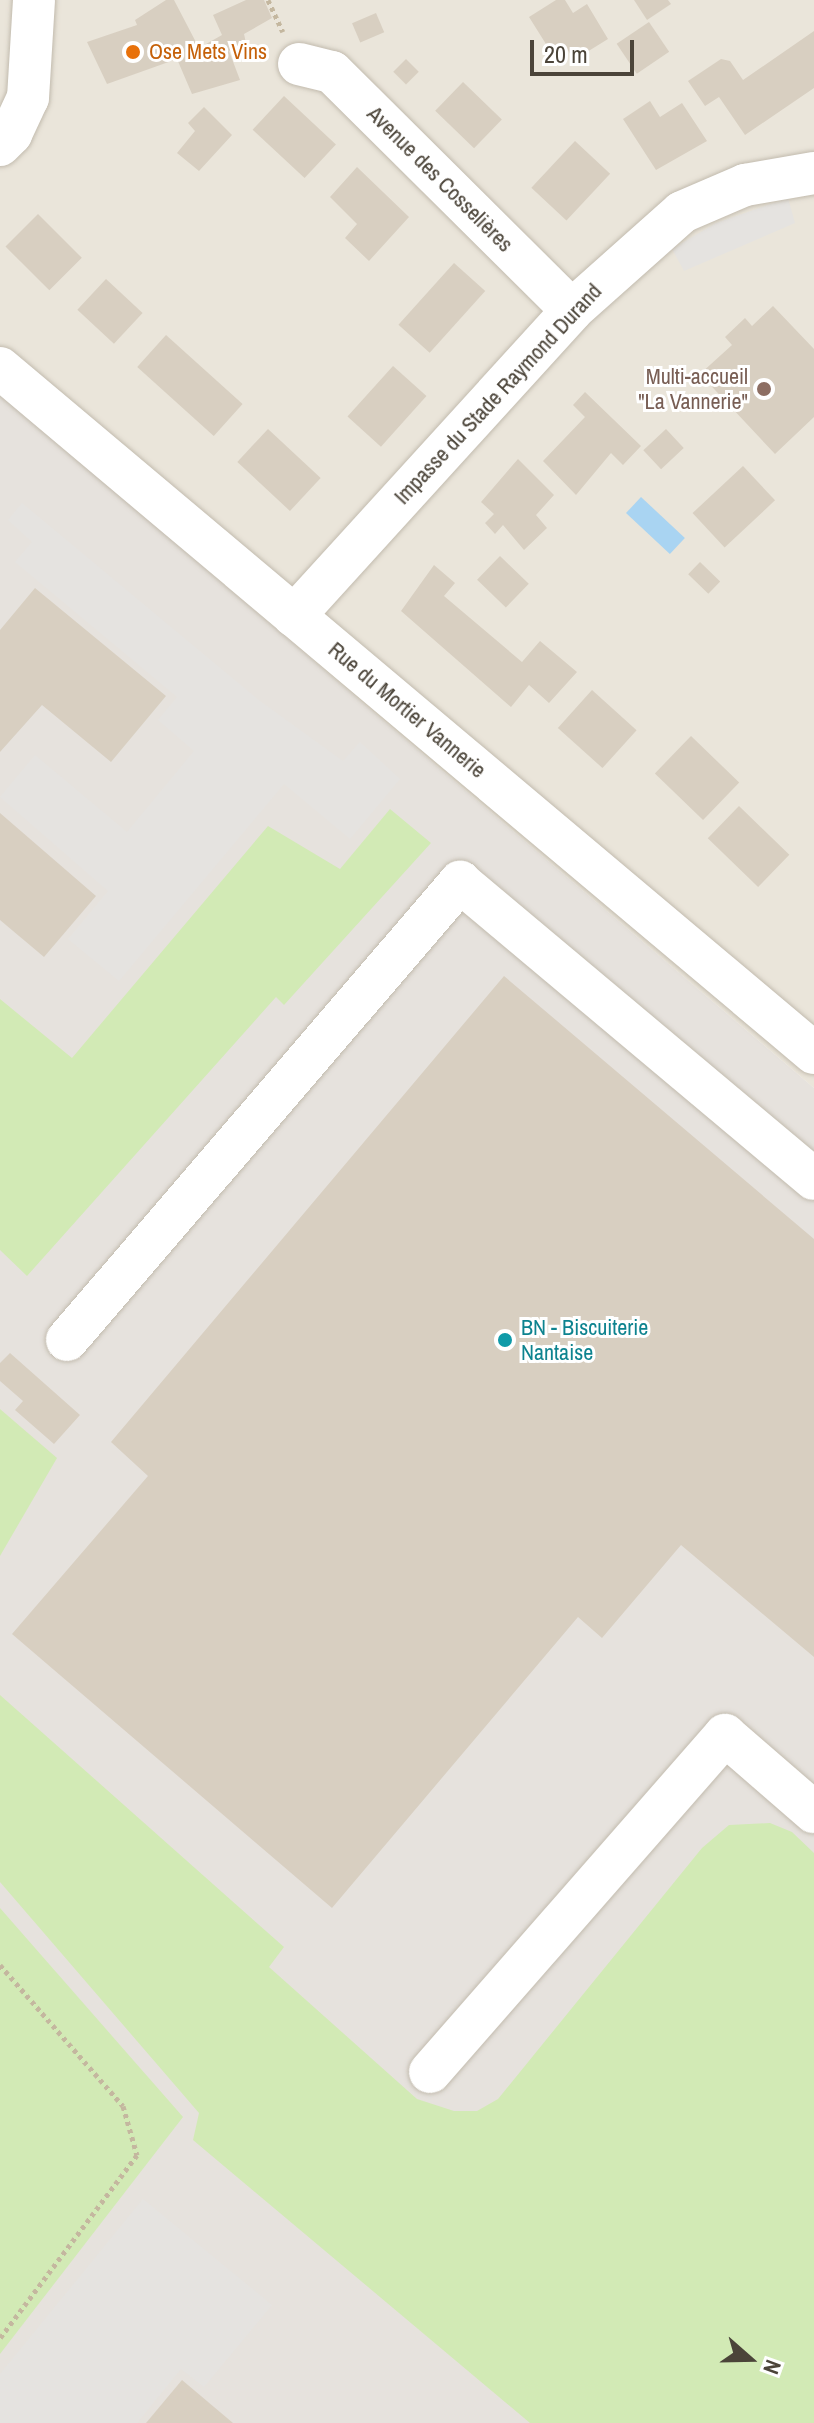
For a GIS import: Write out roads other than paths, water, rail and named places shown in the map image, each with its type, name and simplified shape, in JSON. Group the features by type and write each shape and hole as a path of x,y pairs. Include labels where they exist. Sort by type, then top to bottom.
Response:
{"street":[{"path":"0,145 11,134 28,98 34,0"},
{"name":"Avenue des Cosselières","path":"299,64 332,72 572,310"},
{"name":"Impasse du Stade Raymond Durand","path":"294,616 572,310 682,212 745,185 814,173"},
{"name":"Rue du Mortier Vannerie","path":"3,376 814,1053"},
{"path":"67,1340 460,882 814,1179"},
{"path":"430,2072 725,1735 814,1812"}],"water":[{"path":"641,497 685,538 670,554 626,513"}],"place":[{"name":"Ose Mets Vins","path":"133,52"},
{"name":"Multi-accueil \"La Vannerie\"","path":"764,389"},
{"name":"BN - Biscuiterie Nantaise","path":"505,1340"}]}
